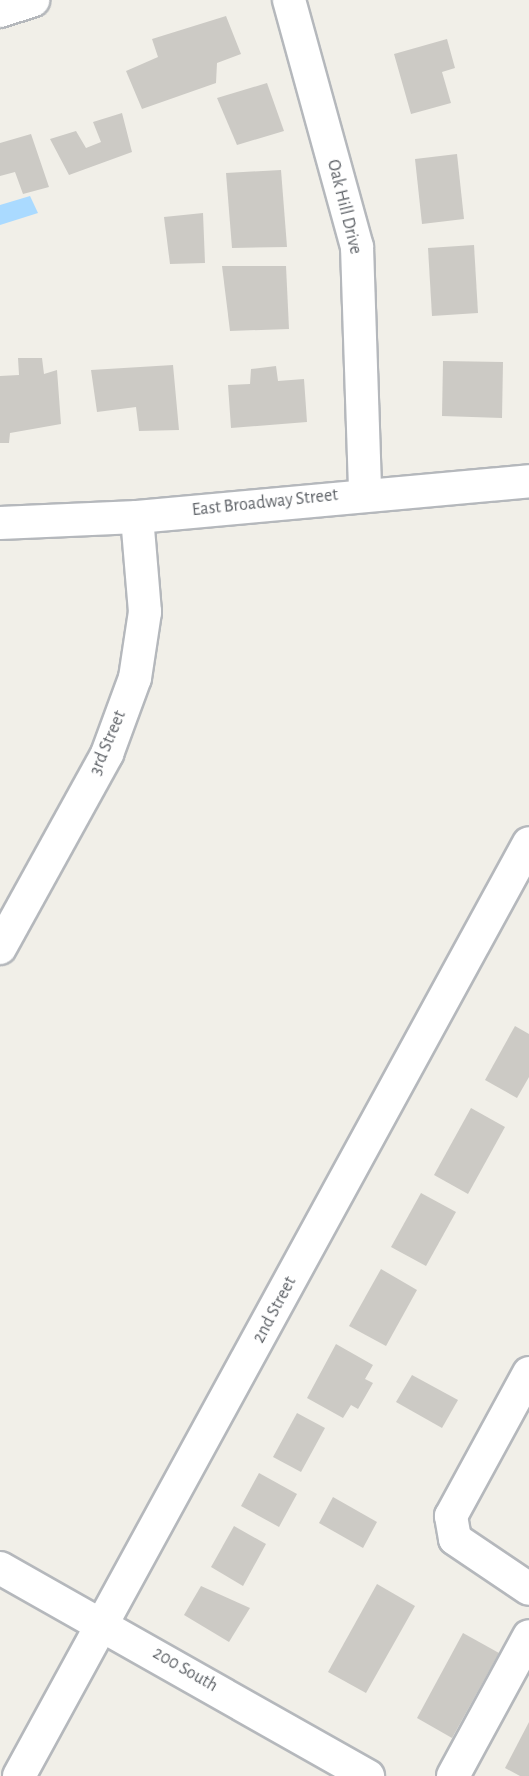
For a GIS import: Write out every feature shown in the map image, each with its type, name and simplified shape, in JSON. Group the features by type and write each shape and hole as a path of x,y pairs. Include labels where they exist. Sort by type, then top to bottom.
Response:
{"street":[{"path":"0,11 33,0"},
{"name":"Oak Hill Drive","path":"289,0 357,248 364,492"},
{"name":"East Broadway Street","path":"0,523 137,517 364,492 529,481"},
{"name":"3rd Street","path":"0,948 107,754 135,678 145,612 137,517"},
{"name":"2nd Street","path":"19,1776 105,1623 529,843"},
{"path":"529,1373 451,1516 455,1539 529,1590"},
{"name":"200 South","path":"0,1568 105,1623 368,1776"},
{"path":"453,1776 529,1635"}],"water":[{"path":"30,196 38,213 0,225 0,205"}],"building":[{"path":"226,16 241,54 217,63 216,83 142,109 126,71 158,57 152,39"},
{"path":"447,39 455,68 442,72 451,103 411,114 394,54"},
{"path":"267,83 284,131 237,145 217,98"},
{"path":"122,113 132,152 69,175 50,139 76,131 86,148 101,142 93,122"},
{"path":"31,134 49,187 23,194 15,172 0,176 0,143"},
{"path":"457,154 464,219 422,224 415,159"},
{"path":"281,170 287,247 232,248 226,173"},
{"path":"203,213 205,263 170,264 164,217"},
{"path":"474,245 478,313 432,316 428,248"},
{"path":"222,266 286,266 289,329 230,331"},
{"path":"18,358 42,358 44,374 57,370 61,424 10,433 9,443 0,443 0,376 19,375"},
{"path":"443,361 503,362 502,418 442,416"},
{"path":"173,365 179,430 139,431 136,407 97,412 91,370"},
{"path":"276,366 278,381 304,379 307,422 231,428 228,385 250,384 251,369"},
{"path":"515,1026 529,1034 529,1077 517,1098 485,1080"},
{"path":"471,1108 505,1127 468,1194 434,1175"},
{"path":"421,1193 456,1212 426,1266 391,1247"},
{"path":"381,1269 417,1290 386,1346 349,1326"},
{"path":"336,1344 373,1365 365,1379 373,1383 358,1409 351,1405 343,1418 307,1398"},
{"path":"412,1375 458,1400 442,1428 396,1402"},
{"path":"297,1413 325,1428 301,1472 273,1457"},
{"path":"259,1473 297,1494 279,1527 241,1506"},
{"path":"333,1497 377,1522 363,1548 319,1523"},
{"path":"234,1526 266,1544 243,1586 211,1567"},
{"path":"377,1584 415,1606 366,1693 328,1672"},
{"path":"201,1586 250,1608 229,1642 184,1615"},
{"path":"463,1633 499,1653 452,1738 417,1718"},
{"path":"529,1722 529,1776 520,1776 505,1768"}]}
